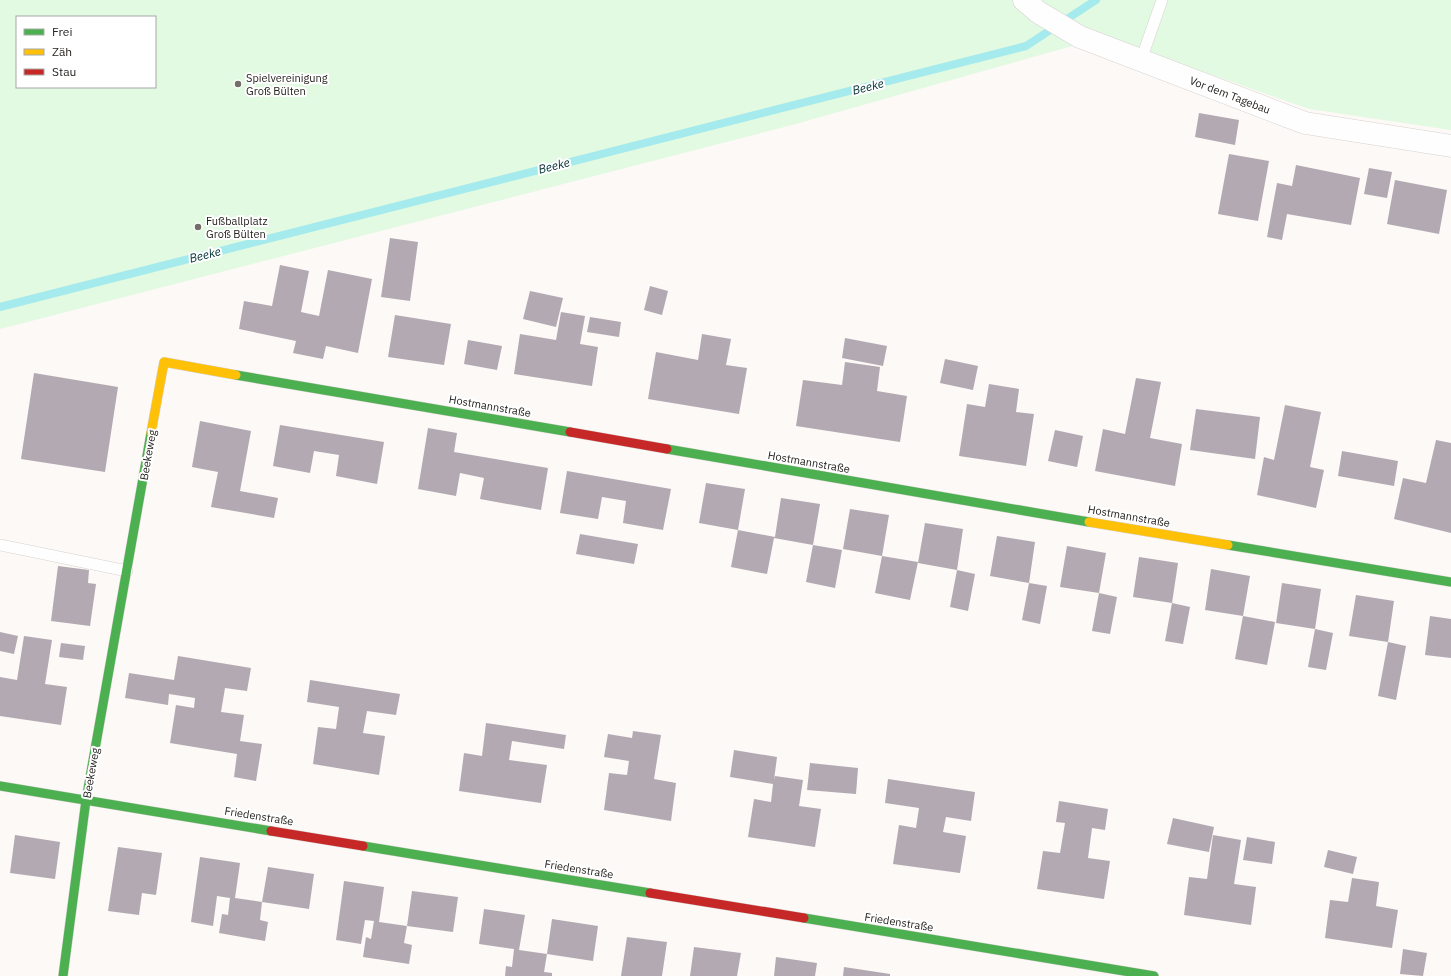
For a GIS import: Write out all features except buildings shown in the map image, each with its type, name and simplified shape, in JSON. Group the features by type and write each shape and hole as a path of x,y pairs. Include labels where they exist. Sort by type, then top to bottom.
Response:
{"street":[{"name":"Vor dem Tagebau","path":"1031,6 1080,37 1305,123 1451,146"},
{"name":"Beekeweg","path":"63,976 86,800 164,362"},
{"name":"Hostmannstraße","path":"164,362 1110,526 1451,582"},
{"name":"Friedenstraße","path":"0,786 1154,976"}],"lane":[{"path":"1141,60 1162,0"},
{"path":"0,545 127,571"}],"green space":[{"name":"Fußballplatz Groß Bülten","path":"0,0 1451,0 1451,130 1309,109 1104,37 792,125 0,329"}],"waterway":[{"name":"Beeke","path":"0,307 1026,46 1096,0"}],"traffic: fast":[{"path":"236,375 570,432"},
{"path":"63,976 86,800 151,433"},
{"path":"667,449 1089,522"},
{"path":"1228,545 1451,582"},
{"path":"0,786 271,831"},
{"path":"363,846 650,893"},
{"path":"804,918 1154,976"}],"traffic: slow":[{"path":"151,433 164,362 236,375"},
{"path":"1089,522 1228,545"}],"traffic: jam":[{"path":"570,432 667,449"},
{"path":"271,831 363,846"},
{"path":"650,893 804,918"}],"place":[{"name":"Spielvereinigung Groß Bülten","path":"238,84"},
{"name":"Fußballplatz Groß Bülten","path":"198,227"}]}
